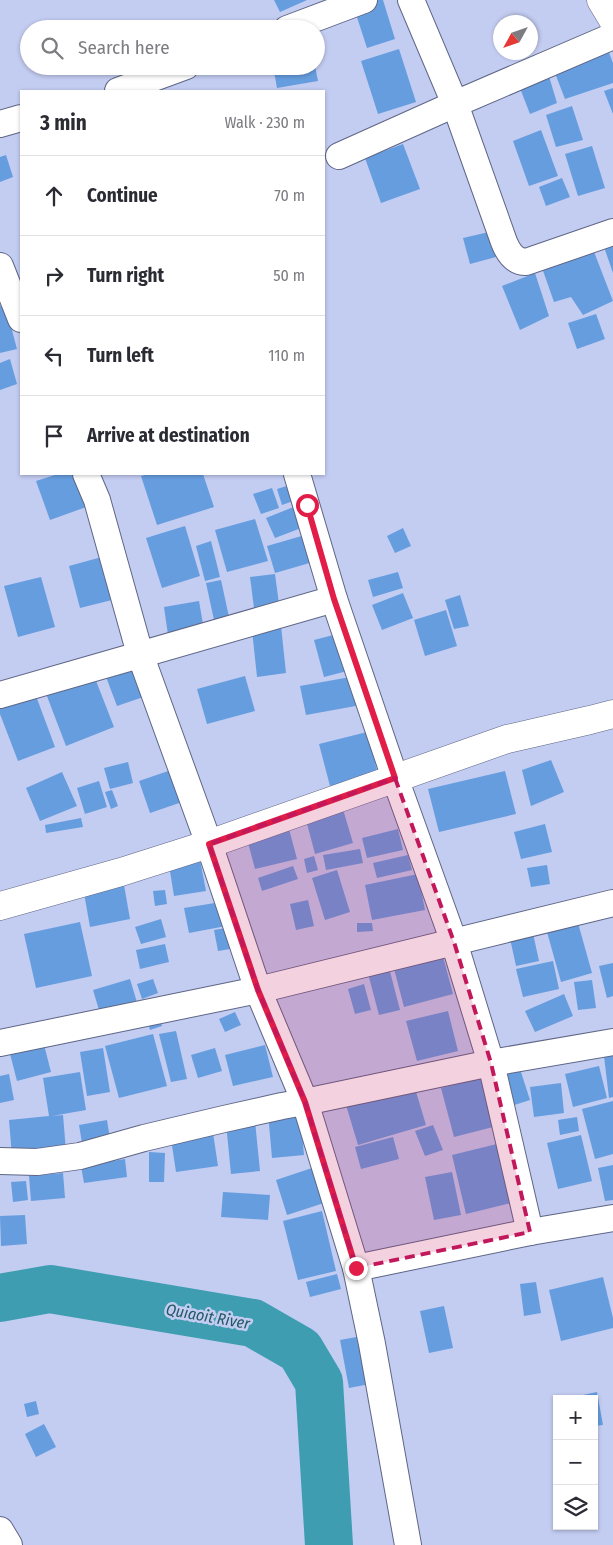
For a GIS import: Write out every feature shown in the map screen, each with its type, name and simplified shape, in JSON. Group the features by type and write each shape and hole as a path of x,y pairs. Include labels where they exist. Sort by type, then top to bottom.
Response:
{"main road":[{"path":"602,0 613,20"},
{"path":"0,906 122,872 209,844 507,739 613,714"}],"street":[{"path":"310,20 364,0"},
{"path":"412,0 454,104 504,242 512,256 521,262 526,262 613,232"},
{"path":"339,156 613,36"},
{"path":"121,90 163,75"},
{"path":"0,124 20,118"},
{"path":"2,281 20,317"},
{"path":"86,475 97,500 140,654 209,844 258,990 305,1102 356,1268 388,1428 408,1545"},
{"path":"297,475 334,599 395,778 454,942 491,1063 530,1232"},
{"path":"0,695 334,599"},
{"path":"0,1043 258,990 613,903"},
{"path":"0,1161 37,1162 80,1156 144,1138 282,1106 491,1063 613,1042"},
{"path":"356,1268 530,1232 613,1218"},
{"path":"0,1530 8,1545"}],"highlighted area":[{"path":"395,778 454,942 491,1063 530,1232 356,1268 305,1102 258,990 209,844"}],"building":[{"path":"274,0 307,0 280,12"},
{"path":"383,0 395,39 367,48 354,8"},
{"path":"399,49 416,102 378,114 361,61"},
{"path":"608,50 613,63 613,83 565,99 553,68"},
{"path":"548,73 557,103 530,114 518,83"},
{"path":"275,75 317,75 318,81 277,88"},
{"path":"613,88 613,114 604,91"},
{"path":"572,106 583,140 556,147 546,115"},
{"path":"541,130 558,176 529,186 513,141"},
{"path":"403,144 420,189 381,203 365,158"},
{"path":"592,146 605,188 578,196 565,154"},
{"path":"6,155 13,177 0,182 0,157"},
{"path":"562,178 570,197 546,206 539,187"},
{"path":"489,232 496,257 470,264 463,238"},
{"path":"591,244 613,301 583,315 571,297 554,302 541,265"},
{"path":"613,244 613,273 604,247"},
{"path":"535,273 549,316 520,330 502,286"},
{"path":"5,304 17,349 0,353 0,306"},
{"path":"596,314 605,339 577,349 568,323"},
{"path":"10,359 17,384 0,390 0,363"},
{"path":"55,475 78,475 89,506 50,520 36,481"},
{"path":"203,475 214,507 157,525 141,476"},
{"path":"293,484 299,499 282,505 277,489"},
{"path":"272,488 279,508 261,514 253,494"},
{"path":"301,504 309,525 275,538 266,518"},
{"path":"255,519 268,561 227,572 215,530"},
{"path":"185,526 200,576 162,588 146,538"},
{"path":"403,528 411,546 395,553 387,536"},
{"path":"312,533 320,560 275,573 267,546"},
{"path":"211,541 220,577 205,581 196,546"},
{"path":"109,555 120,598 80,608 69,566"},
{"path":"398,572 403,588 373,597 368,580"},
{"path":"275,574 279,604 254,608 250,577"},
{"path":"41,577 55,627 18,637 4,586"},
{"path":"221,580 229,617 214,620 206,583"},
{"path":"403,593 413,618 382,630 372,605"},
{"path":"460,595 469,626 454,629 445,600"},
{"path":"199,601 204,630 168,635 164,607"},
{"path":"446,610 457,646 425,656 414,620"},
{"path":"281,626 286,673 257,677 252,630"},
{"path":"341,633 351,670 324,677 314,640"},
{"path":"138,657 152,694 117,706 103,669"},
{"path":"93,673 114,727 66,746 45,691"},
{"path":"245,676 255,711 207,724 197,689"},
{"path":"356,676 361,705 306,715 300,686"},
{"path":"36,696 55,747 18,761 0,714 0,709"},
{"path":"367,732 378,774 330,786 319,744"},
{"path":"551,760 564,792 531,806 522,770"},
{"path":"128,762 133,783 110,789 104,768"},
{"path":"174,769 185,801 150,813 139,781"},
{"path":"505,771 516,814 439,832 428,789"},
{"path":"62,772 77,806 40,821 26,788"},
{"path":"99,781 107,807 85,814 77,788"},
{"path":"112,790 118,806 111,809 105,792"},
{"path":"342,806 353,843 315,854 305,816"},
{"path":"81,818 83,827 46,833 45,825"},
{"path":"545,824 552,852 521,859 514,832"},
{"path":"289,829 297,859 255,869 247,839"},
{"path":"398,829 403,850 367,858 362,838"},
{"path":"360,849 363,863 326,870 323,855"},
{"path":"408,855 412,870 377,878 373,863"},
{"path":"314,856 318,870 307,873 304,859"},
{"path":"200,860 206,891 174,896 169,865"},
{"path":"547,865 550,884 531,887 527,868"},
{"path":"293,866 298,879 262,891 258,878"},
{"path":"337,870 350,912 325,920 312,878"},
{"path":"418,874 425,910 372,920 365,885"},
{"path":"124,885 130,919 90,927 84,893"},
{"path":"165,890 167,904 155,906 153,891"},
{"path":"308,900 314,926 296,930 290,904"},
{"path":"221,902 226,926 189,933 184,908"},
{"path":"161,919 166,937 141,944 135,927"},
{"path":"80,922 92,976 36,988 24,934"},
{"path":"357,923 372,923 373,931 357,932"},
{"path":"578,923 592,973 561,982 547,932"},
{"path":"226,928 230,949 218,951 214,930"},
{"path":"532,929 539,961 516,966 509,934"},
{"path":"165,944 169,962 140,969 136,950"},
{"path":"441,949 453,994 404,1007 392,961"},
{"path":"387,960 400,1010 379,1015 366,966"},
{"path":"553,961 559,989 523,997 516,969"},
{"path":"613,963 613,996 607,998 599,966"},
{"path":"130,979 139,1009 102,1020 93,990"},
{"path":"153,979 158,993 142,999 137,984"},
{"path":"592,980 596,1008 578,1010 574,982"},
{"path":"364,984 371,1010 355,1014 348,989"},
{"path":"564,994 573,1016 535,1032 525,1011"},
{"path":"448,1011 458,1051 417,1061 406,1021"},
{"path":"158,1012 162,1026 150,1030 146,1014"},
{"path":"235,1012 241,1025 225,1032 219,1019"},
{"path":"176,1031 187,1079 171,1082 159,1034"},
{"path":"153,1034 167,1086 119,1098 105,1046"},
{"path":"42,1037 51,1072 17,1081 8,1046"},
{"path":"265,1045 273,1077 233,1086 225,1055"},
{"path":"103,1048 110,1092 87,1096 80,1052"},
{"path":"215,1048 222,1071 198,1078 191,1055"},
{"path":"613,1055 613,1097 609,1098 604,1056"},
{"path":"599,1066 607,1098 573,1107 565,1074"},
{"path":"520,1069 530,1100 508,1107 499,1076"},
{"path":"80,1072 86,1110 52,1116 63,1115 66,1151 12,1156 9,1120 49,1116 43,1078"},
{"path":"9,1074 14,1100 0,1103 0,1076"},
{"path":"481,1078 493,1127 454,1137 441,1088"},
{"path":"561,1083 564,1113 534,1117 530,1087"},
{"path":"414,1085 426,1125 358,1145 346,1105"},
{"path":"613,1101 613,1154 595,1159 582,1109"},
{"path":"300,1110 304,1155 272,1158 268,1113"},
{"path":"577,1117 579,1131 560,1135 558,1120"},
{"path":"107,1120 110,1139 82,1143 79,1125"},
{"path":"255,1121 260,1171 231,1174 226,1123"},
{"path":"433,1125 443,1150 425,1156 415,1131"},
{"path":"213,1133 218,1166 176,1172 171,1139"},
{"path":"581,1135 592,1181 558,1189 547,1143"},
{"path":"393,1137 399,1159 361,1169 355,1147"},
{"path":"505,1142 519,1201 466,1214 452,1155"},
{"path":"149,1152 165,1153 164,1182 149,1182"},
{"path":"125,1159 127,1177 84,1183 81,1166"},
{"path":"613,1165 613,1200 605,1201 598,1168"},
{"path":"312,1168 324,1203 287,1215 276,1180"},
{"path":"452,1172 461,1215 434,1220 425,1177"},
{"path":"63,1173 65,1198 31,1201 29,1176"},
{"path":"26,1181 28,1200 13,1202 11,1182"},
{"path":"223,1192 270,1195 268,1220 221,1217"},
{"path":"322,1211 336,1271 298,1280 283,1221"},
{"path":"25,1215 27,1244 1,1246 0,1216"},
{"path":"337,1274 341,1289 310,1297 306,1282"},
{"path":"603,1277 613,1318 613,1328 561,1341 549,1290"},
{"path":"536,1282 541,1313 524,1316 520,1284"},
{"path":"444,1306 453,1348 429,1353 420,1311"},
{"path":"362,1336 370,1384 349,1388 340,1340"},
{"path":"597,1392 598,1395 583,1395"},
{"path":"598,1398 603,1425 598,1426"},
{"path":"36,1401 39,1414 27,1417 24,1404"},
{"path":"44,1424 56,1447 36,1457 25,1434"}],"waterway":[{"name":"Quiaoit River","path":"0,1298 50,1289 253,1323 300,1350 319,1382 329,1545"}],"route":[{"path":"307,505 334,599 395,778 209,844 258,990 305,1102 356,1268"}]}
